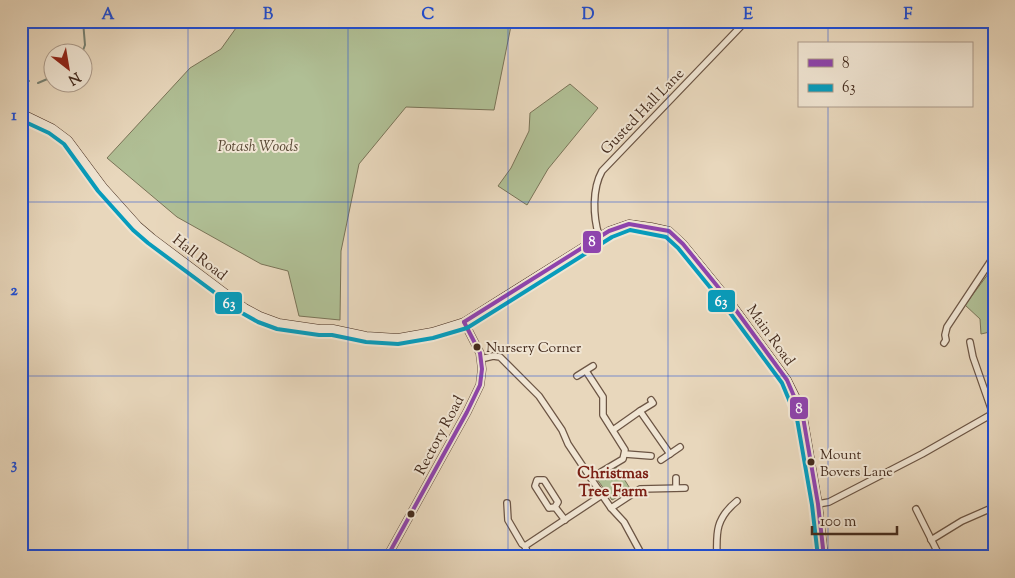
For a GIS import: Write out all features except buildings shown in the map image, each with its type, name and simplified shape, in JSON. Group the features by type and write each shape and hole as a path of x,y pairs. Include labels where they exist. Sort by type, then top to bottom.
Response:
{"main road":[{"name":"Hall Road","path":"21,113 52,128 68,140 103,188 138,226 152,238 245,308 260,316 278,323 334,329 383,338 415,336 464,322"},
{"name":"Main Road","path":"464,322 609,230 629,224 669,231 684,244 727,298 787,380 803,417 818,504 824,557"}],"street":[{"name":"Gusted Hall Lane","path":"599,236 596,225 596,181 602,171 746,21"},
{"path":"944,343 947,327 994,256"},
{"name":"Rectory Road","path":"387,557 476,396 481,376 481,359 464,322"},
{"path":"818,504 836,498 993,415 970,342"},
{"path":"481,359 493,356 500,357 539,396 602,495 624,522 643,557"},
{"path":"577,376 593,366"},
{"path":"586,371 603,397 603,415 624,447 625,454 623,459 591,478"},
{"path":"613,430 653,402 650,400"},
{"path":"640,411 670,454"},
{"path":"661,460 680,447"},
{"path":"625,454 651,456"},
{"path":"676,478 676,488"},
{"path":"536,480 544,480 558,502 555,507 549,508 534,486 536,480"},
{"path":"611,508 640,489 685,488"},
{"path":"526,546 602,495"},
{"path":"717,557 716,532 728,509 737,501"},
{"path":"506,503 508,520 522,544 526,546 529,557"},
{"path":"555,507 566,520"},
{"path":"916,508 940,557"},
{"path":"931,540 962,521 994,508"}],"green space":[{"name":"Potash Woods","path":"241,21 512,21 494,110 406,107 359,164 341,251 340,320 299,316 288,271 261,264 177,217 107,158 190,68 221,49"},
{"path":"570,84 598,108 548,169 527,205 498,186 511,168 529,131 530,113"},
{"path":"994,266 994,331 981,334 980,319 965,305"},
{"path":"614,463 631,490 612,500 594,475"}],"waterway":[{"path":"83,21 85,42"},
{"path":"21,79 29,81"},
{"path":"38,83 42,81"}],"transit line":[{"name":"63","path":"21,120 49,133 64,144 98,191 133,230 148,243 242,313 258,322 277,329 332,335 366,342 398,344 433,338 467,328 612,237 630,230 666,237 678,248 722,302 782,383 797,419 812,505 818,557"},
{"name":"8","path":"464,322 609,231 629,224 669,231 683,244 727,298 787,380 803,417 818,504 824,557"},
{"name":"8","path":"387,557 480,385 482,369 480,353 464,322"}],"place":[{"name":"Nursery Corner","path":"477,347"},
{"name":"Mount Bovers Lane","path":"811,462"}],"district":[{"name":"Christmas Tree Farm","path":"613,481"}]}
